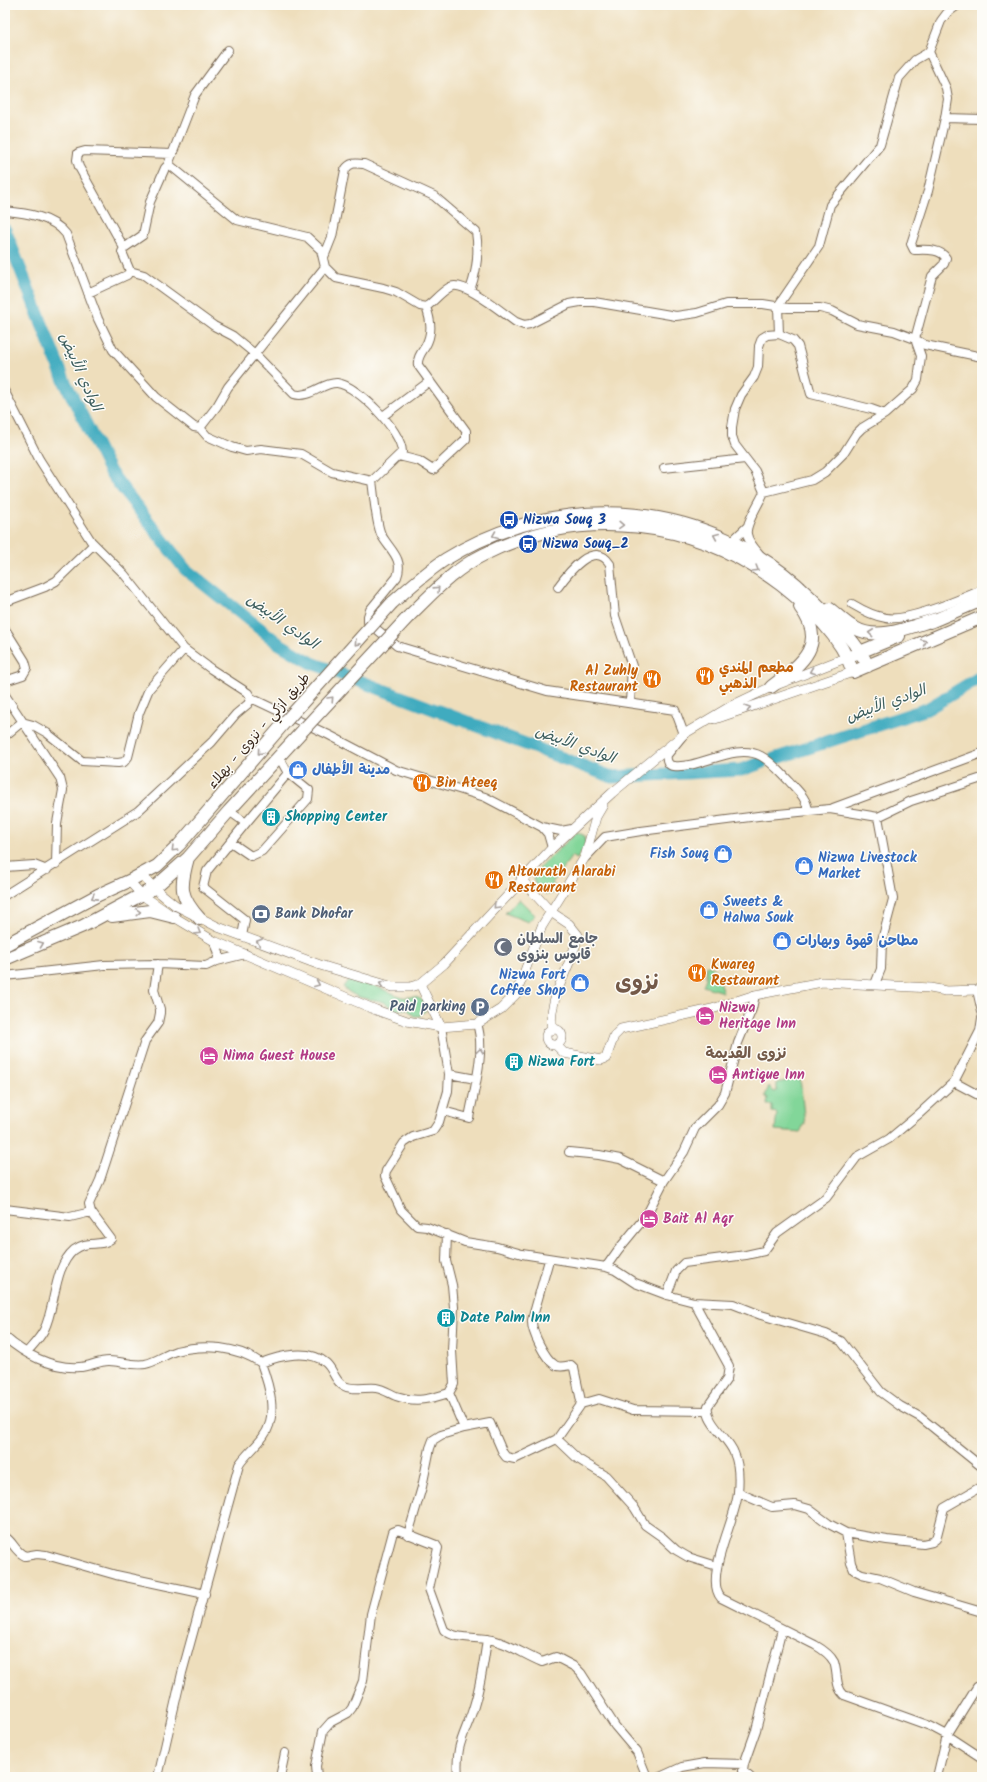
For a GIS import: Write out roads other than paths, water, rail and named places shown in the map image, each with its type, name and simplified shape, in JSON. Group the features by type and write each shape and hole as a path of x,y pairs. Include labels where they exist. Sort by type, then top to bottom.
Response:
{"main road":[{"name":"طريق ازكي - نزوى - بهلاء","path":"5,945 98,895 157,866 179,845 285,722 392,604 419,580 445,560 474,544 517,527 554,516 596,512 652,516 692,526 731,542 766,562 797,584 861,652 868,666"},
{"path":"5,959 101,918 154,888 188,858 229,811 409,616 449,578 483,555 519,541 558,530 595,526 648,527 692,537 733,554 771,578 802,601 822,622 848,657 853,672 982,617"},
{"path":"771,578 795,600 807,616 812,628 812,643 807,656 800,665 771,687"},
{"path":"797,584 855,628 868,633 884,634 936,619"},
{"path":"848,657 982,600"},
{"path":"188,858 182,879 182,890 188,906 200,919"},
{"path":"101,918 150,911 174,917"}],"street":[{"path":"779,334 778,306 820,246 830,205 880,146 899,78 915,60 929,52 942,21 948,13 958,5"},
{"path":"130,271 122,252 124,248 143,235 152,196 165,168 168,165 195,95 228,50"},
{"path":"764,492 812,480 825,472 844,453 856,434 862,428 885,414 908,395 918,380 921,356 915,339 932,276 946,261 944,254 933,251 914,250 911,244 928,191 946,118 948,99 946,88 929,52"},
{"path":"946,118 982,119"},
{"path":"124,248 79,168 77,160 78,153 85,151 172,154"},
{"path":"324,257 332,238 345,170 347,166 354,163 364,164 434,196 476,232 478,244 475,276 470,290"},
{"path":"168,165 237,220 307,237 321,250 324,257 325,267 336,278 396,292 420,306 426,306 450,286 456,285 470,290 516,322 524,325 530,324 569,304 580,302 594,302 676,316 697,313 726,304 763,304 793,309 820,308 832,311 857,324 887,328 915,339 925,345 982,357"},
{"path":"5,211 36,216 61,228 66,234 88,293 113,350 156,397 194,427 200,428 207,436 232,448 246,451 260,449 301,454 332,472 372,481"},
{"path":"200,428 217,406 228,387 325,267"},
{"path":"88,293 127,275 130,271"},
{"path":"130,271 144,275 214,326 233,336 255,354 294,394 302,395 335,383 342,384 368,402 383,416 398,437 402,448 399,456 372,481"},
{"path":"399,456 419,461 433,470 466,439 466,431 418,365 418,360 431,327 426,306"},
{"path":"731,542 747,527 764,492 755,471 735,445 732,436 735,408 741,395 754,377 758,367 759,346 762,338 767,334 779,334 793,340 798,346 811,394 885,414"},
{"path":"383,416 430,381"},
{"path":"5,392 39,459 94,544 124,574 184,649 248,693 250,698 329,735 396,770 485,797 542,827 560,831 582,828 609,836"},
{"path":"664,468 745,459"},
{"path":"372,481 381,535 397,556 400,570 398,577 370,610 368,622 392,644 547,691 675,710 684,734"},
{"path":"747,527 749,540 766,562"},
{"path":"5,602 45,587 56,581 94,544"},
{"path":"558,587 581,560 600,555 607,559 612,571 615,616 632,666 630,703"},
{"path":"852,604 872,614 886,618 900,619 966,597 982,590"},
{"path":"5,629 25,661 27,668 23,675 5,681"},
{"path":"22,722 33,725 47,733 82,761 124,762 128,756 139,713 149,689 184,649"},
{"path":"141,874 154,888 175,905 200,919 242,936 320,965 393,987 410,987 420,984 444,964 521,879 572,829 612,793 684,734 698,724 731,706 771,687 848,657"},
{"path":"698,724 853,672"},
{"path":"5,695 60,778 63,790 57,823 56,864"},
{"path":"5,895 47,870 138,811 212,742 236,714 248,704 250,698"},
{"path":"5,736 22,722"},
{"path":"684,734 667,755 666,758 669,765 683,766 724,756 745,753 761,756 776,768 804,798 808,811"},
{"path":"830,809 982,753"},
{"path":"232,843 251,856 262,851 308,799 309,790 288,773 279,757"},
{"path":"242,936 245,920 204,887 207,871 232,843 246,823 288,773"},
{"path":"129,881 142,894 174,917 214,941 395,1017 407,1021 441,1027 477,1024 501,1009 512,1000 520,986 542,926 585,857 600,840 609,836 758,816 830,809 878,817 911,801 982,778"},
{"path":"585,857 599,810 612,793"},
{"path":"229,811 246,823"},
{"path":"875,984 881,969 882,940 892,899 878,817"},
{"path":"542,827 548,834 552,848"},
{"path":"5,868 34,865 47,870"},
{"path":"521,879 551,912 569,924 578,935 550,1016 552,1030 557,1030 562,1035 560,1042 556,1045 564,1053 601,1060 606,1058 614,1036 621,1030 712,1009 755,995 822,982 875,984 930,988 946,991 980,989 982,1012"},
{"path":"214,941 220,953 217,961"},
{"path":"5,976 104,966 158,964 206,966 217,961 245,954"},
{"path":"27,1352 44,1330 63,1264 73,1252 83,1244 106,1242 111,1239 91,1212 89,1204 100,1180 145,1041 158,1023 160,1009 154,990 158,964"},
{"path":"420,984 441,1027 449,1074 448,1091 439,1122 433,1130 413,1137 404,1143 388,1166 386,1176 401,1210 410,1220 417,1226 427,1226 465,1242 497,1247 549,1260 606,1267 615,1270 634,1283 667,1295 694,1302 733,1304 761,1315 826,1334 841,1341 853,1359 881,1392 900,1406 920,1417 982,1467"},
{"path":"606,1267 646,1216 664,1181 684,1152 695,1128 718,1105 725,1093 738,1042 752,1009 755,995"},
{"path":"667,1295 676,1271 684,1262 746,1255 764,1251 777,1233 826,1198 857,1157 889,1139 954,1082 980,1031 982,1018"},
{"path":"443,1111 469,1118 480,1046 480,1032 477,1024"},
{"path":"449,1074 476,1079"},
{"path":"954,1082 982,1097"},
{"path":"569,1152 599,1154 620,1159 664,1181"},
{"path":"5,1209 70,1218 91,1212"},
{"path":"447,1234 446,1261 452,1285 454,1307 452,1350 454,1384 450,1393 464,1428"},
{"path":"549,1260 531,1327 536,1339 553,1364 559,1367 570,1365 574,1368 581,1404"},
{"path":"694,1302 729,1366 727,1379 708,1406 708,1411 711,1418 734,1452 737,1463 738,1493 717,1566 716,1590 721,1598 815,1645 827,1653 834,1662 840,1691 844,1695 930,1726 947,1735 982,1758"},
{"path":"5,1337 19,1349 55,1365 81,1367 100,1361 114,1361 130,1365 146,1364 175,1352 202,1346 238,1352 261,1363 283,1356 317,1357 326,1363 337,1379 350,1388 377,1388 406,1399 416,1401 427,1400 450,1393"},
{"path":"158,1777 180,1680 240,1465 245,1456 262,1438 272,1419 272,1408 265,1374 261,1363"},
{"path":"408,1535 422,1487 431,1444 436,1437 464,1428 490,1423 503,1453 510,1459 515,1459 557,1439 581,1404 599,1399 633,1410 708,1411"},
{"path":"557,1439 578,1459 606,1476 634,1507 645,1525 662,1537 676,1550 688,1557 717,1566"},
{"path":"738,1493 772,1507 796,1505 808,1509 829,1524 846,1533 886,1540 928,1544 936,1539 944,1508 982,1486"},
{"path":"317,1777 316,1766 323,1731 331,1722 348,1714 363,1681 372,1609 393,1532 398,1530 436,1545 438,1548 429,1589 444,1630 460,1636 497,1641 542,1662 556,1657 575,1668 583,1677 615,1726 637,1752 647,1777"},
{"path":"846,1533 851,1563 854,1570 862,1574 880,1578 914,1592 982,1612"},
{"path":"5,1537 9,1539 14,1548 25,1556 37,1554 46,1555 116,1575 205,1594"},
{"path":"750,1777 744,1771 744,1764 756,1730 782,1629"},
{"path":"458,1777 456,1754 461,1736 473,1708 483,1674 487,1639"},
{"path":"937,1777 947,1735 977,1687 982,1685"},
{"path":"280,1777 285,1753"},
{"path":"660,1777 682,1767 705,1763 744,1764"}],"waterway":[{"name":"الوادي الأبيض","path":"5,230 64,380 110,472 185,569 278,643 312,663 612,777 741,770 761,763"},
{"name":"الوادي الأبيض","path":"774,759 927,709 982,676"}],"place":[{"name":"Nizwa Souq 3","path":"509,520"},
{"name":"Nizwa Souq_2","path":"528,544"},
{"name":"مطعم المندي الذهبي","path":"705,676"},
{"name":"Al Zuhly Restaurant","path":"652,679"},
{"name":"مدينة الأطفال","path":"298,770"},
{"name":"Bin Ateeq","path":"422,783"},
{"name":"Shopping Center","path":"271,817"},
{"name":"Fish Souq","path":"723,854"},
{"name":"Nizwa Livestock Market","path":"804,866"},
{"name":"Altourath Alarabi Restaurant","path":"494,880"},
{"name":"Sweets & Halwa Souk","path":"709,910"},
{"name":"Bank Dhofar","path":"261,914"},
{"name":"مطاحن قهوة وبهارات","path":"782,941"},
{"name":"جامع السلطان قابوس بنزوى","path":"503,947"},
{"name":"Kwareg Restaurant","path":"697,973"},
{"name":"Nizwa Fort Coffee Shop","path":"580,983"},
{"name":"Paid parking","path":"480,1007"},
{"name":"Nizwa Heritage Inn","path":"705,1016"},
{"name":"Nima Guest House","path":"209,1056"},
{"name":"Nizwa Fort","path":"514,1062"},
{"name":"Antique Inn","path":"718,1075"},
{"name":"Bait Al Aqr","path":"649,1219"},
{"name":"Date Palm Inn","path":"446,1318"}],"district":[{"name":"نزوى","path":"637,983"},
{"name":"نزوى القديمة","path":"746,1054"}]}
